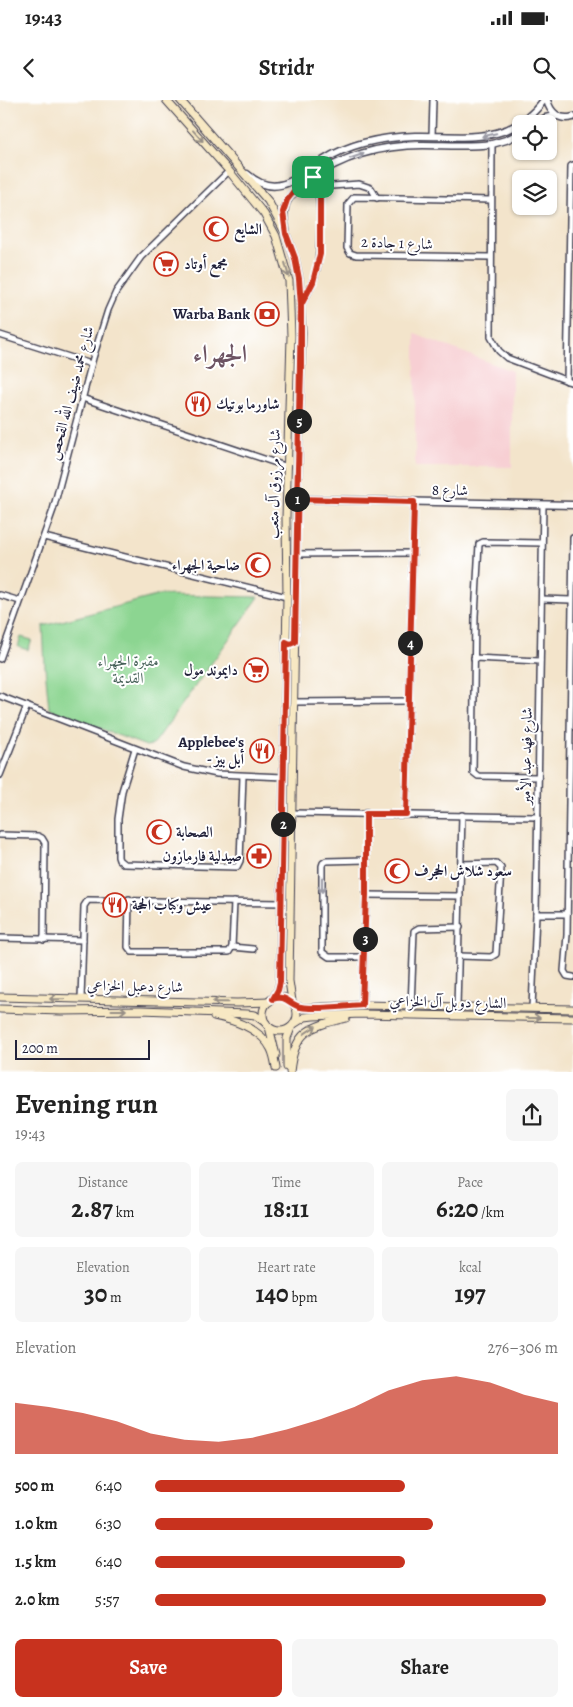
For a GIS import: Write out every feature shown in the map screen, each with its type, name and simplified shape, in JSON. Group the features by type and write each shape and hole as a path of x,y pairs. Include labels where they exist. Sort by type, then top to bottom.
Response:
{"main road":[{"name":"شارع مرزوق آل متعب","path":"166,100 230,171 271,225 290,281 291,336 286,518 287,598 280,982 278,990 271,1000"},
{"name":"شارع مرزوق آل متعب","path":"180,100 268,201 286,234 295,258 299,279 301,361 288,981 293,1003"},
{"path":"286,642 290,644 295,642"},
{"path":"286,655 290,653 295,656"},
{"path":"283,826 288,828 292,826"},
{"path":"283,839 288,838 291,840"},
{"path":"276,1070 275,1045 263,1014 271,1000 284,998 293,1003 298,1013 287,1038 288,1072"},
{"name":"شارع دعبل الخزاعي","path":"0,999 190,1002 271,1000"},
{"path":"176,1001 179,1006 176,1012"},
{"path":"188,1013 185,1006 190,1002"},
{"name":"الشارع دوبل آل الخزاعي","path":"293,1003 305,1008 362,1005 573,1010"},
{"path":"487,1007 491,1013 487,1018"},
{"path":"501,1008 498,1012 501,1018"},
{"name":"شارع دعبل الخزاعي","path":"0,1009 251,1014 267,1025"},
{"path":"201,1013 231,1020 256,1033 271,1049 276,1070"},
{"path":"288,1072 296,1045 304,1033 319,1024 361,1014"},
{"name":"الشارع دوبل آل الخزاعي","path":"293,1026 305,1017 361,1014 487,1018 573,1018"},
{"path":"267,1025 278,1031 287,1030 293,1026"}],"street":[{"path":"432,136 433,100"},
{"path":"241,169 252,178 270,186 281,186 330,156 351,146 393,138 432,136 479,137 501,132 522,122 546,100 556,115"},
{"path":"557,116 563,118 573,117"},
{"path":"286,234 283,218 285,205 293,192 313,177 357,155 376,150 421,145 492,144 512,137"},
{"path":"492,144 490,331 496,346 502,354 512,361 573,383"},
{"path":"567,381 571,295 571,166 573,165"},
{"name":"شارع محمد ضيف الله القحص","path":"0,659 44,537 91,364 108,310 116,292 141,257 230,171"},
{"path":"297,177 297,182 303,184"},
{"path":"301,305 313,282 320,254 320,198 318,187 313,177"},
{"path":"318,187 359,184 371,188 378,198"},
{"name":"شارع 1 جادة 2","path":"490,257 352,254 347,248 348,204 350,200 356,197 491,200"},
{"path":"0,335 91,364"},
{"path":"82,398 288,467"},
{"name":"شارع 8","path":"297,499 573,505"},
{"path":"406,814 414,502"},
{"name":"شارع فهد عبد الأمير","path":"532,1008 536,914 543,505"},
{"path":"44,537 287,598"},
{"path":"573,538 571,819 564,971 567,976 573,976"},
{"path":"538,777 478,776 474,773 474,658 479,544 483,542 542,543"},
{"path":"296,554 413,552"},
{"path":"0,595 20,601"},
{"path":"542,599 572,604"},
{"path":"474,658 540,661"},
{"path":"0,696 135,749 192,769 243,776 284,777"},
{"path":"294,702 409,701"},
{"path":"0,775 27,706"},
{"path":"135,749 122,791 119,812 118,857 121,863 124,864 238,866 240,862 243,776"},
{"path":"292,813 538,817"},
{"path":"362,1005 366,895 366,814"},
{"path":"457,1007 462,815"},
{"path":"0,834 38,836 45,843 44,940"},
{"path":"364,957 329,957 322,952 322,866 326,861 366,860"},
{"path":"459,956 491,957 496,954 501,868 496,863 461,864"},
{"path":"366,895 460,896"},
{"path":"129,900 128,947 130,951 226,953 231,950 232,946 234,902"},
{"path":"81,999 85,901 282,903"},
{"path":"536,914 567,914"},
{"path":"411,1006 414,931 419,928 460,927"},
{"path":"567,935 573,935"},
{"path":"0,938 83,940"},
{"path":"232,946 253,949"}],"shaded area":[{"path":"415,334 512,371 512,467 415,467"}],"green space":[{"name":"مقبرة الجهراء القديمة","path":"160,595 259,597 153,745 146,746 49,709 43,626"},
{"path":"21,637 32,640 28,650 18,647"}],"place":[{"name":"الشايع","path":"216,229"},
{"name":"مجمع أوتاد","path":"166,264"},
{"name":"Warba Bank","path":"267,314"},
{"name":"شاورما بوتيك","path":"198,404"},
{"name":"ضاحية الجهراء","path":"258,565"},
{"name":"دايموند مول","path":"256,670"},
{"name":"Applebee's - أبل بيز","path":"262,751"},
{"name":"الصحابة","path":"159,832"},
{"name":"صيدلية فارمازون","path":"259,856"},
{"name":"سعود شلاش الحجرف","path":"397,871"},
{"name":"عيش وكباب الحجة","path":"115,905"}],"district":[{"name":"الجهراء","path":"220,353"}],"route":[{"path":"313,177 293,192 287,200 283,212 286,234 295,258 299,279 302,332 297,499 295,642 293,644 286,642 280,982 273,999 280,997 288,999 295,1006 305,1008 362,1005 366,895 366,814 406,814 414,502 297,499 301,371 302,332 301,305 313,282 320,254 320,198 318,187 313,177"}]}
